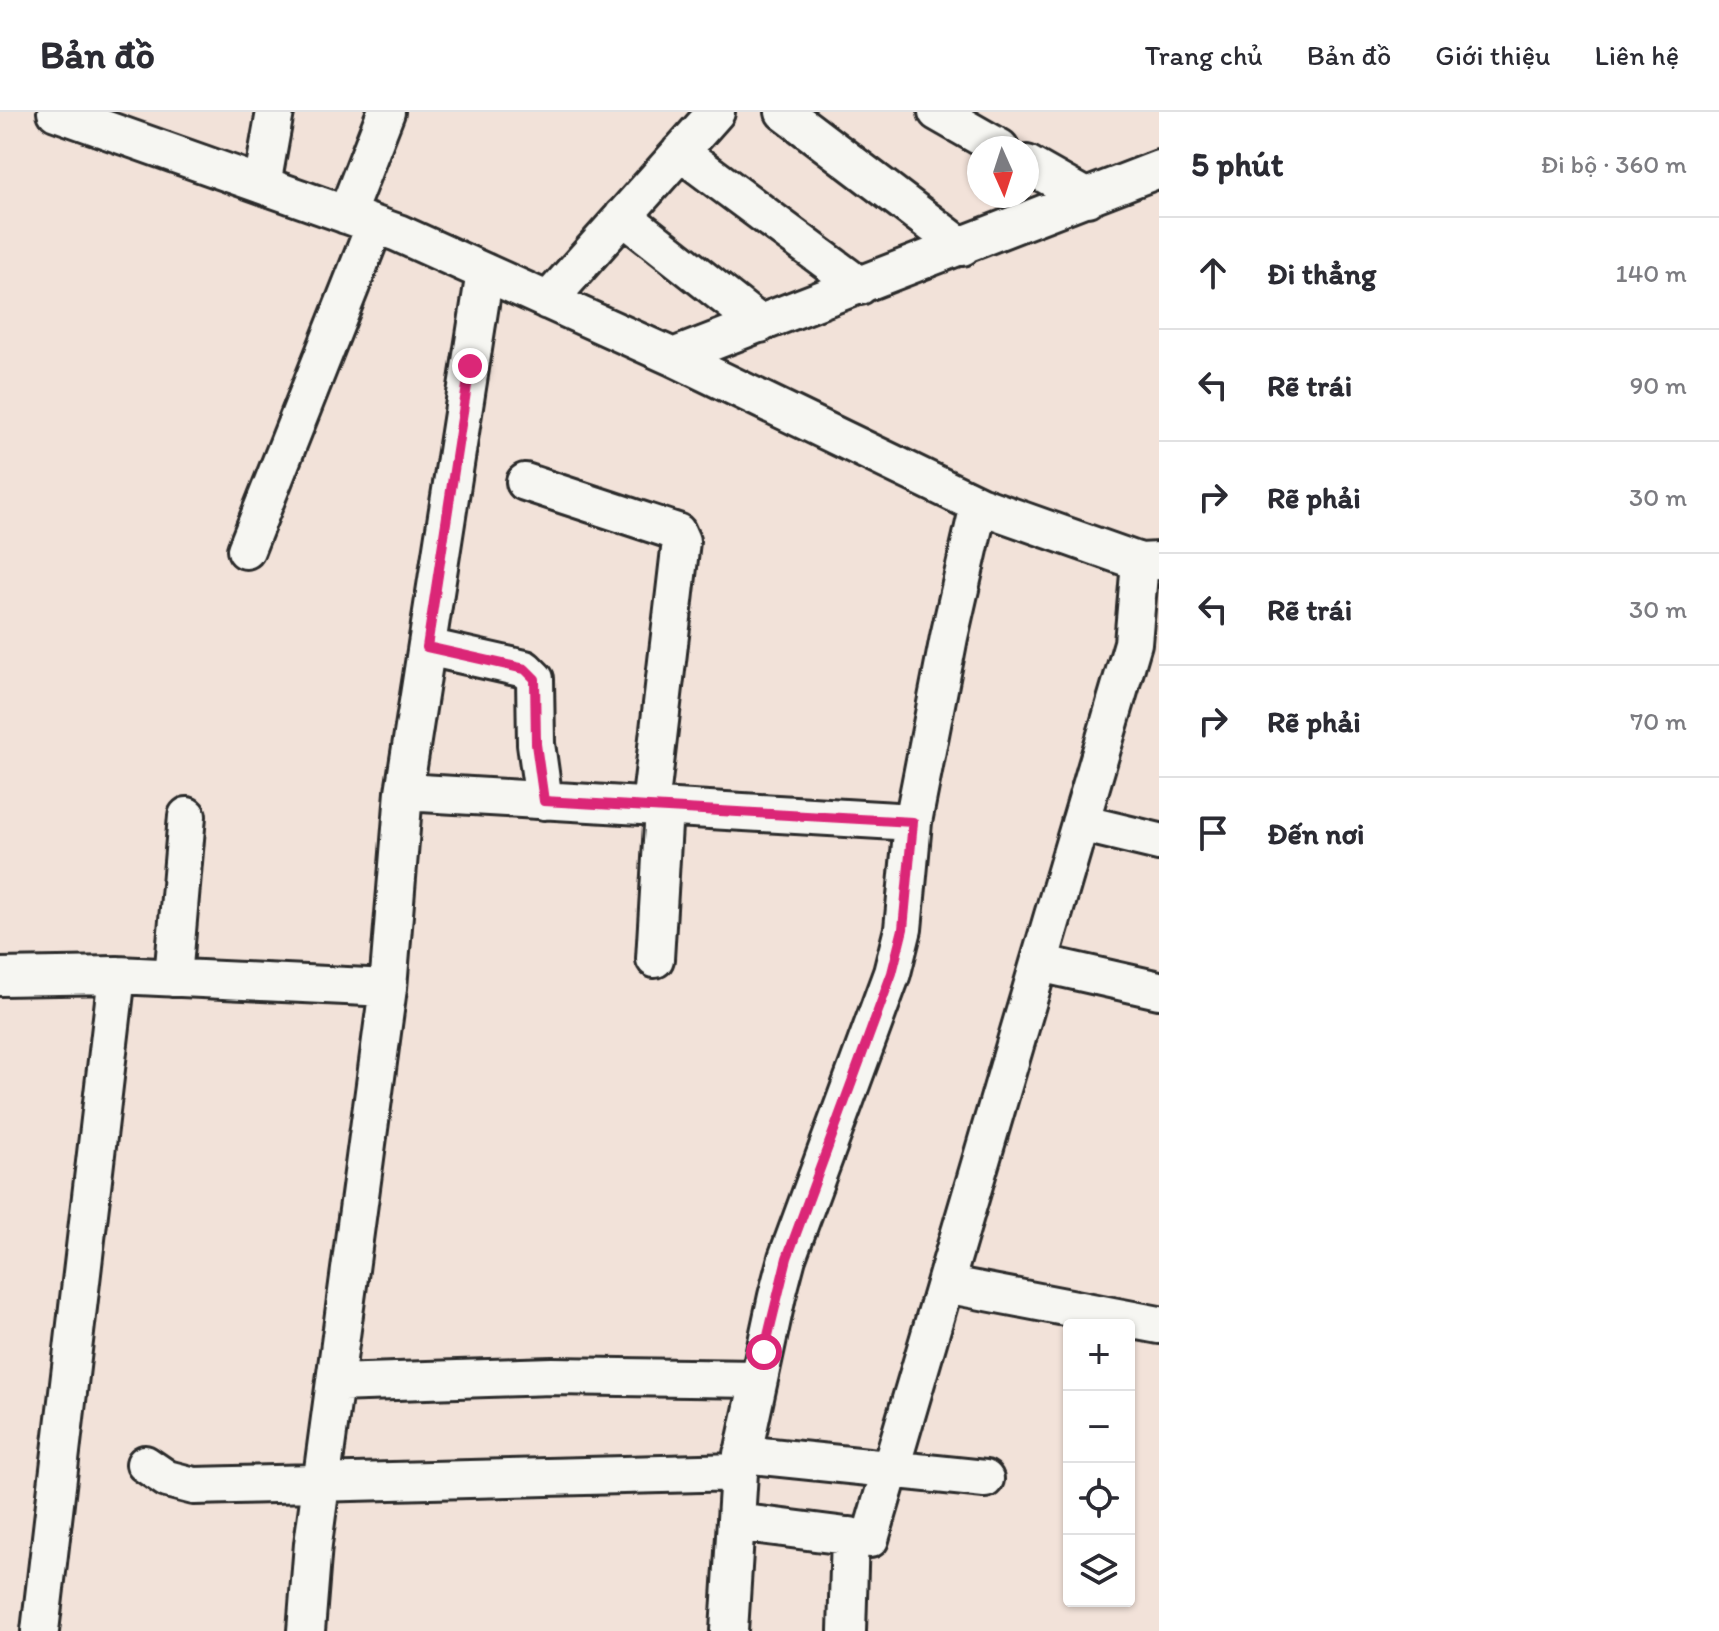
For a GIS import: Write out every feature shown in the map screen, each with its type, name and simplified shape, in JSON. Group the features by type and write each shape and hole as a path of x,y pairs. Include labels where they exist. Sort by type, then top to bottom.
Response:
{"street":[{"path":"56,112 360,220 485,272 673,357 979,505 1149,562 1148,606 1133,643 870,1539 736,1522"},
{"path":"262,185 275,112"},
{"path":"246,550 360,220 386,112"},
{"path":"548,301 716,112"},
{"path":"784,112 962,247"},
{"path":"937,112 979,136"},
{"path":"680,152 860,286"},
{"path":"673,357 1159,169"},
{"path":"1039,171 1087,198"},
{"path":"623,216 760,324"},
{"path":"306,1631 313,1544 388,988 404,792 485,272"},
{"path":"525,482 677,532 681,541 657,807 655,959"},
{"path":"729,1631 740,1463 757,1379 787,1258 892,973 903,929 913,822 949,637 979,505"},
{"path":"427,647 525,669 535,679 536,744 544,801"},
{"path":"404,792 913,822"},
{"path":"173,978 187,816"},
{"path":"1080,823 1159,842"},
{"path":"1039,963 1159,990"},
{"path":"0,977 117,975 388,988"},
{"path":"40,1631 117,975"},
{"path":"945,1284 1159,1325"},
{"path":"335,1383 552,1376 757,1379"},
{"path":"145,1464 167,1479 194,1486 740,1463 985,1479"},
{"path":"847,1631 850,1536"}],"route":[{"path":"470,366 427,647 525,669 535,679 536,744 544,801 913,822 903,929 892,973 787,1258 764,1352"}]}
